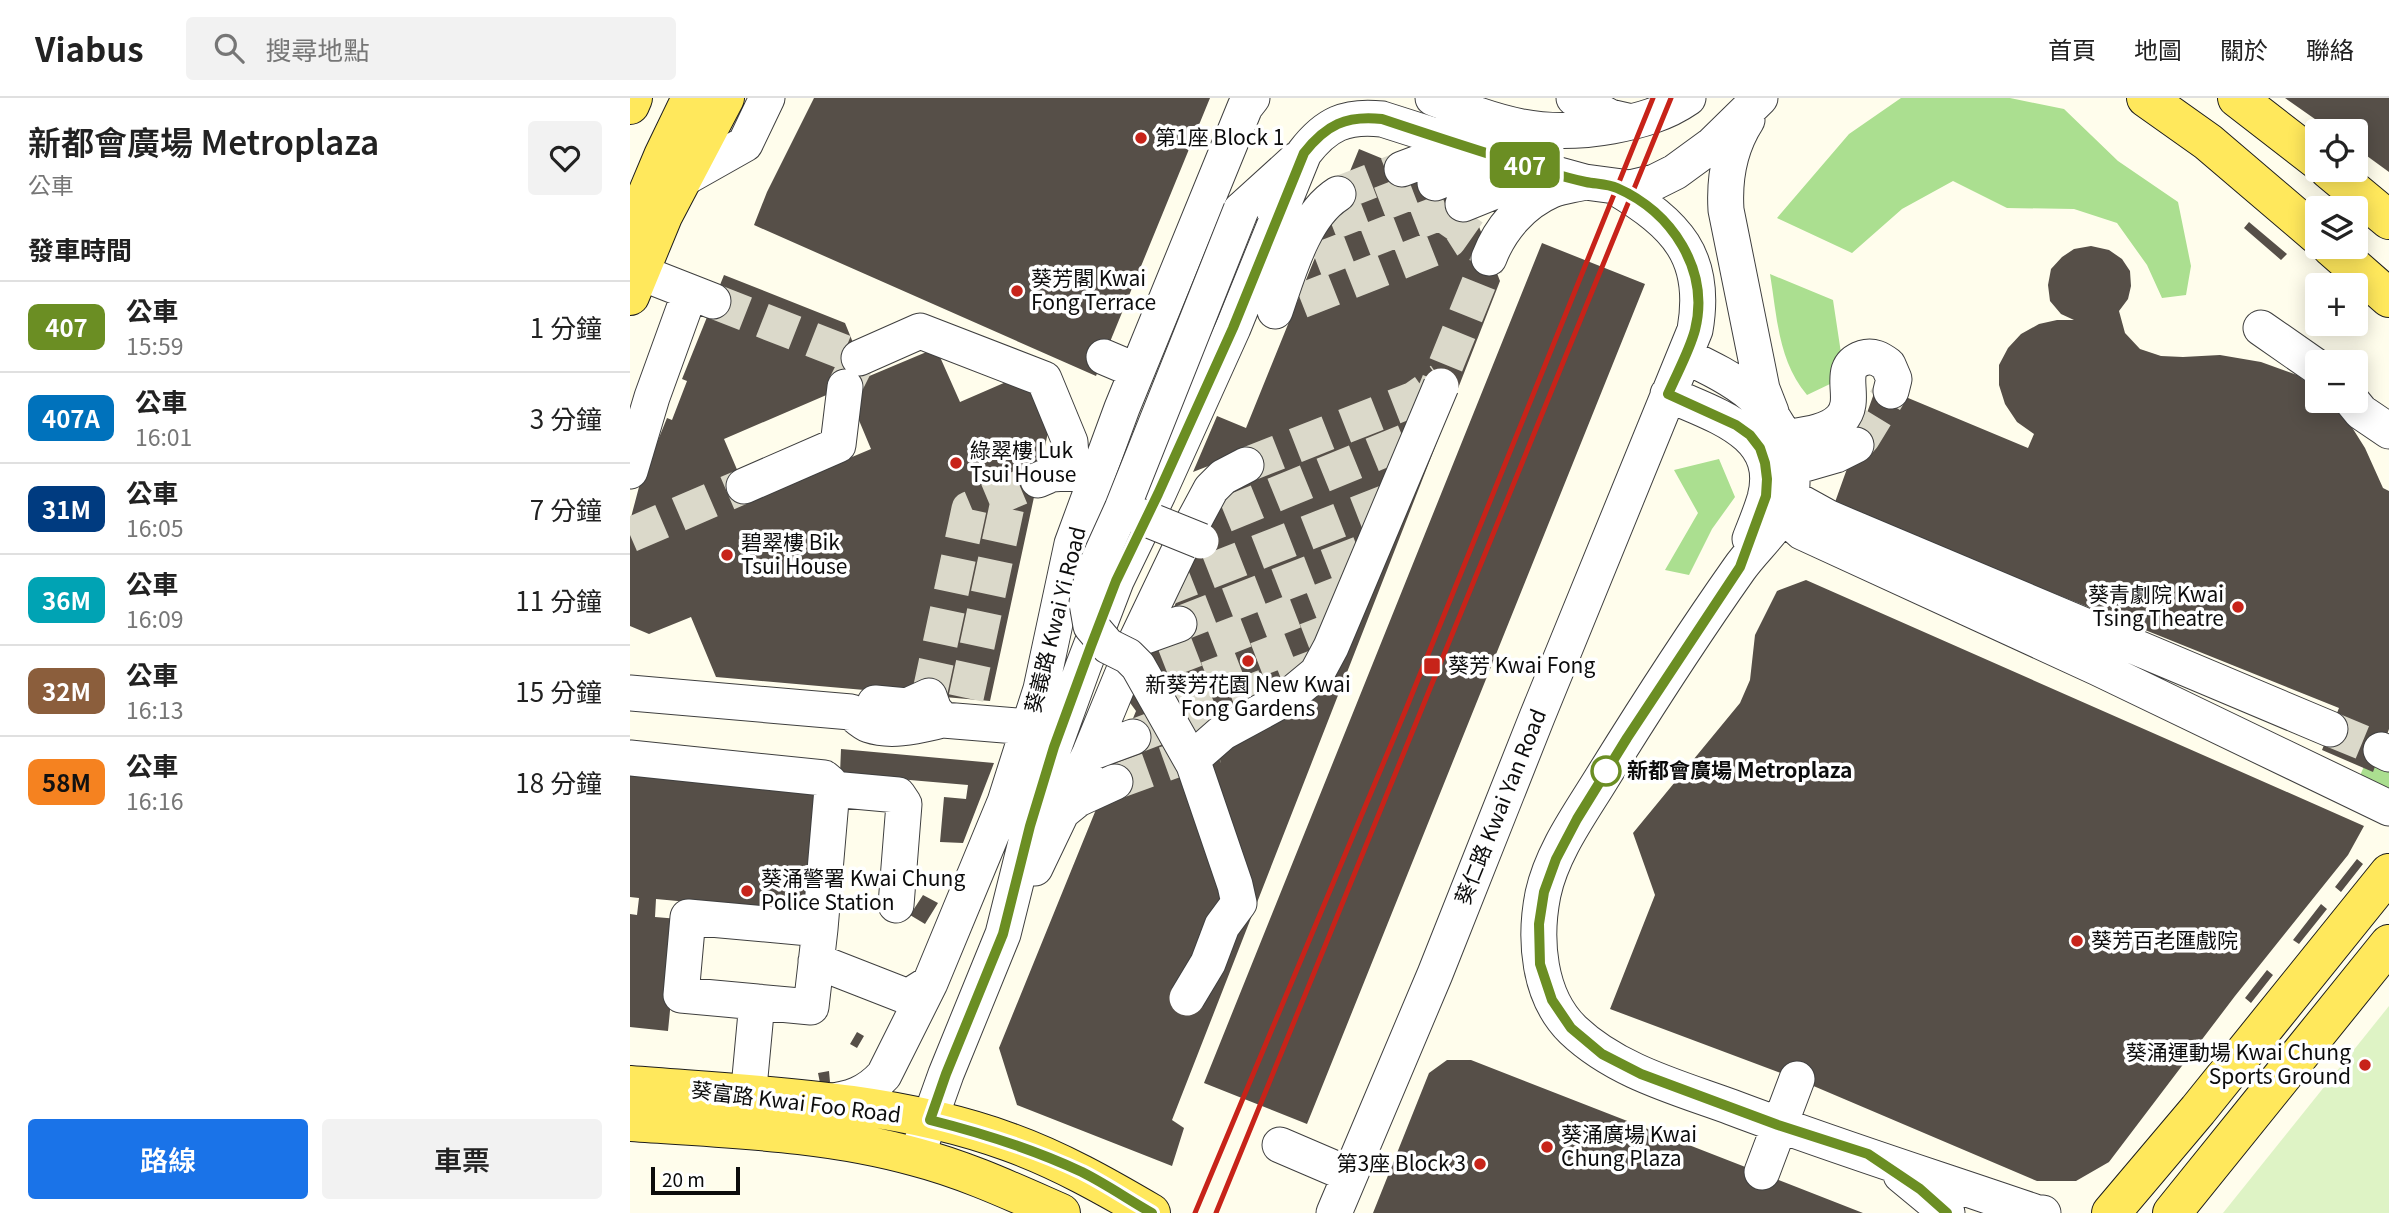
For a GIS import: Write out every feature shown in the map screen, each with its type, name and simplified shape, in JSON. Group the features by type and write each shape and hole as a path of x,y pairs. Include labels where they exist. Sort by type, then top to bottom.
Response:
{"main road":[{"path":"630,106 633,98"},
{"path":"630,184 670,98"},
{"path":"630,235 691,98"},
{"path":"668,289 663,216 725,98"},
{"path":"2146,98 2208,142 2305,225"},
{"path":"2237,98 2305,151"},
{"path":"2343,182 2389,220"},
{"path":"2345,259 2389,298"},
{"path":"2111,1213 2198,1110 2389,873"},
{"path":"2172,1213 2389,944"},
{"name":"葵富路 Kwai Foo Road","path":"630,1085 916,1157 993,1183 1061,1213"},
{"name":"葵富路 Kwai Foo Road","path":"630,1122 747,1113 821,1103 869,1107 1008,1141 1083,1173 1152,1213"}],"street":[{"path":"683,178 745,144 767,98"},
{"path":"1433,98 1491,120 1533,130 1584,131 1657,115 1688,98"},
{"path":"1574,98 1610,117 1634,122"},
{"path":"1762,98 1734,144 1724,188 1726,210 1762,389 1785,465 1791,522 1802,532 2098,668 2389,808"},
{"name":"葵義路 Kwai Yi Road","path":"916,1157 946,1074 1003,934 1030,826 1054,747 1116,581 1233,328 1304,153 1315,139 1329,127 1346,120 1364,117 1382,119 1545,171 1600,185 1643,186 1675,172 1712,145 1762,98"},
{"path":"1187,998 1208,963 1222,926 1239,902 1194,765 1138,666 1128,656 1108,646 1091,626 1087,603 1093,573 1122,509 1241,210 1244,112"},
{"name":"葵義路 Kwai Yi Road","path":"821,1103 850,1099 874,1086 894,1057 930,984 1005,802 1047,663 1072,544 1081,461 1137,371 1244,112"},
{"path":"1402,169 1463,146"},
{"path":"1241,210 1304,153"},
{"path":"1435,183 1500,157"},
{"path":"1473,203 1545,171"},
{"path":"1489,258 1506,225 1526,207 1552,190 1600,185"},
{"name":"葵仁路 Kwai Yan Road","path":"1334,1213 1435,974 1695,330 1698,311 1695,271 1677,235 1648,207 1600,185"},
{"path":"1233,328 1307,258"},
{"path":"630,471 659,375 668,289"},
{"path":"2261,328 2305,359"},
{"path":"744,486 838,445 852,372 920,331 1044,379 1081,461 1108,507 1127,514 1146,509 1158,494"},
{"path":"1685,356 1716,370 1746,389 1785,465 1829,518 2330,729"},
{"path":"1104,357 1137,371"},
{"path":"1891,391 1894,379 1888,365 1875,357 1860,359 1849,371 1847,378 1850,398 1840,421 1785,465 1740,567 1627,738 1577,819 1556,859 1544,892 1539,924 1540,964 1552,1000 1571,1028 1602,1054 1641,1074 1778,1125 2043,1213"},
{"path":"1194,765 1197,755 1222,733 1288,697 1317,674 1331,647 1441,386"},
{"path":"1668,394 1736,425 1750,435 1760,448 1767,479 1766,496 1740,567"},
{"path":"2363,413 2389,430"},
{"path":"1785,465 1836,455 1856,445"},
{"path":"1038,480 1081,461"},
{"path":"1118,728 1120,678 1137,639 1195,535 1211,489 1223,477 1246,465"},
{"path":"1122,509 1195,535"},
{"path":"1195,535 1225,515"},
{"path":"1137,639 1180,624"},
{"path":"1120,678 1163,662"},
{"path":"630,693 851,712 853,701 950,709 1028,727"},
{"path":"1003,934 1090,753 1158,698"},
{"path":"630,758 824,778 832,789 818,945 811,1007 681,995 688,917 818,945 903,995 911,995 930,984"},
{"path":"1062,812 1078,799 1115,782"},
{"path":"832,789 898,795 904,804 896,905"},
{"path":"747,1113 757,1002"},
{"path":"1762,1172 1797,1079"},
{"path":"1280,1145 1350,1175"},
{"path":"1868,1154 1920,1189 1947,1213"}],"green space":[{"path":"1901,98 2010,98 2064,109 2118,161 2178,202 2191,266 2186,295 2162,298 2147,265 2117,223 2074,209 2007,208 1953,181 1902,209 1852,253 1777,218 1849,134"},
{"path":"1770,274 1833,300 1841,353 1830,384 1807,395 1797,382 1784,353"},
{"path":"1719,459 1735,497 1712,529 1689,575 1665,570 1698,513 1674,470"},
{"path":"2377,736 2389,736 2389,796 2359,778"},
{"name":"葵涌運動場 Kwai Chung Sports Ground","path":"2389,1006 2389,1213 2223,1213"}],"building":[{"name":"葵芳閣 Kwai Fong Terrace","path":"814,98 1210,98 1096,376 754,225 767,192"},
{"path":"2285,98 2389,98 2389,172 2368,157 2368,119 2315,119"},
{"name":"新葵芳花園 New Kwai Fong Gardens","path":"1359,149 1466,193 1500,281 1172,1120 1184,1128 1172,1166 1017,1105 999,1048 1136,711 1125,696 1151,641 1159,645 1234,456 1193,472 1217,416 1246,428"},
{"path":"2249,222 2287,254 2281,260 2244,228"},
{"name":"葵芳 Kwai Fong","path":"1542,243 1645,284 1307,1124 1204,1083"},
{"name":"葵青劇院 Kwai Tsing Theatre","path":"2091,246 2109,250 2122,259 2130,271 2128,299 2119,311 2125,333 2140,349 2161,356 2220,355 2261,362 2297,375 2305,381 2305,413 2341,413 2365,448 2383,488 2389,491 2389,729 2373,772 2322,750 2339,708 1834,505 1877,385 2028,448 2034,434 2017,422 2005,404 1999,385 1999,365 2008,348 2021,334 2039,324 2074,320 2061,314 2050,301 2048,285 2051,269 2074,249"},
{"path":"724,275 845,323 867,377 936,348 960,402 1013,379 1035,388 1050,423 990,701 716,677 691,617 649,634 630,626 630,521 639,487 667,418 672,420 687,381 682,379","holes":["845,387 871,449 750,500 724,439"]},
{"name":"新都會廣場 Metroplaza","path":"1806,580 2364,826 2348,855 2235,996 2109,1162 2076,1181 2037,1181 1797,1079 1610,1009 1655,895 1633,833 1740,703 1750,680 1755,635 1777,591"},
{"path":"841,749 994,763 963,843 940,842 944,797 966,799 968,785 840,774"},
{"path":"630,770 818,787 808,913 656,899 655,917 679,919 668,1031 630,1027 630,914 637,915 639,898 630,897"},
{"path":"2357,859 2363,864 2341,892 2335,887"},
{"path":"923,895 938,903 925,924 910,915"},
{"path":"2321,904 2327,909 2299,944 2293,940"},
{"path":"2267,970 2273,975 2251,1003 2245,998"},
{"path":"857,1032 864,1036 857,1048 850,1044"},
{"name":"葵涌廣場 Kwai Chung Plaza","path":"1447,1060 1471,1060 1863,1213 1373,1213 1429,1073"},
{"path":"829,1071 830,1082 820,1083 818,1073"}],"tunnel":[{"path":"1338,194 1402,169"},
{"path":"1331,223 1435,183"},
{"path":"1316,261 1463,204"},
{"path":"1301,301 1438,247 1449,240 1470,210"},
{"path":"1426,414 1489,258"},
{"path":"713,301 859,358 846,384"},
{"path":"1246,465 1414,399 1441,380"},
{"path":"1856,445 1891,391"},
{"path":"1225,515 1416,437"},
{"path":"929,696 969,509 1038,480"},
{"path":"630,535 744,486"},
{"path":"966,698 1010,492"},
{"path":"1159,591 1389,501"},
{"path":"1179,624 1369,550"},
{"path":"1163,662 1352,589"},
{"path":"1158,698 1336,629"},
{"path":"1133,737 1321,665"},
{"path":"2330,729 2381,750"},
{"path":"1115,782 1215,746"}],"railway":[{"path":"1195,1213 1406,709 1653,98"},
{"path":"1216,1213 1671,98"}],"bus line":[{"name":"407","path":"1152,1213 1083,1173 1008,1141 930,1120 1003,934 1030,826 1054,747 1116,581 1206,390 1304,153 1329,127 1364,117 1382,119 1545,171 1616,188 1664,220 1687,252 1695,271 1698,291 1695,330 1668,394 1736,425 1750,435 1760,448 1765,463 1766,496 1740,567 1627,738 1577,819 1556,859 1544,892 1539,924 1540,964 1552,1000 1571,1028 1602,1054 1641,1074 1778,1125 1868,1154 1920,1189 1947,1213"}],"place":[{"name":"第1座 Block 1","path":"1141,138"},
{"name":"葵芳閣 Kwai Fong Terrace","path":"1017,291"},
{"name":"綠翠樓 Luk Tsui House","path":"956,463"},
{"name":"碧翠樓 Bik Tsui House","path":"727,555"},
{"name":"葵青劇院 Kwai Tsing Theatre","path":"2238,607"},
{"name":"新葵芳花園 New Kwai Fong Gardens","path":"1248,661"},
{"name":"葵芳 Kwai Fong","path":"1432,666"},
{"name":"新都會廣場 Metroplaza","path":"1606,771"},
{"name":"葵涌警署 Kwai Chung Police Station","path":"747,891"},
{"name":"葵芳百老匯戲院","path":"2077,941"},
{"name":"葵涌運動場 Kwai Chung Sports Ground","path":"2365,1065"},
{"name":"葵涌廣場 Kwai Chung Plaza","path":"1547,1147"},
{"name":"第3座 Block 3","path":"1480,1164"}]}
